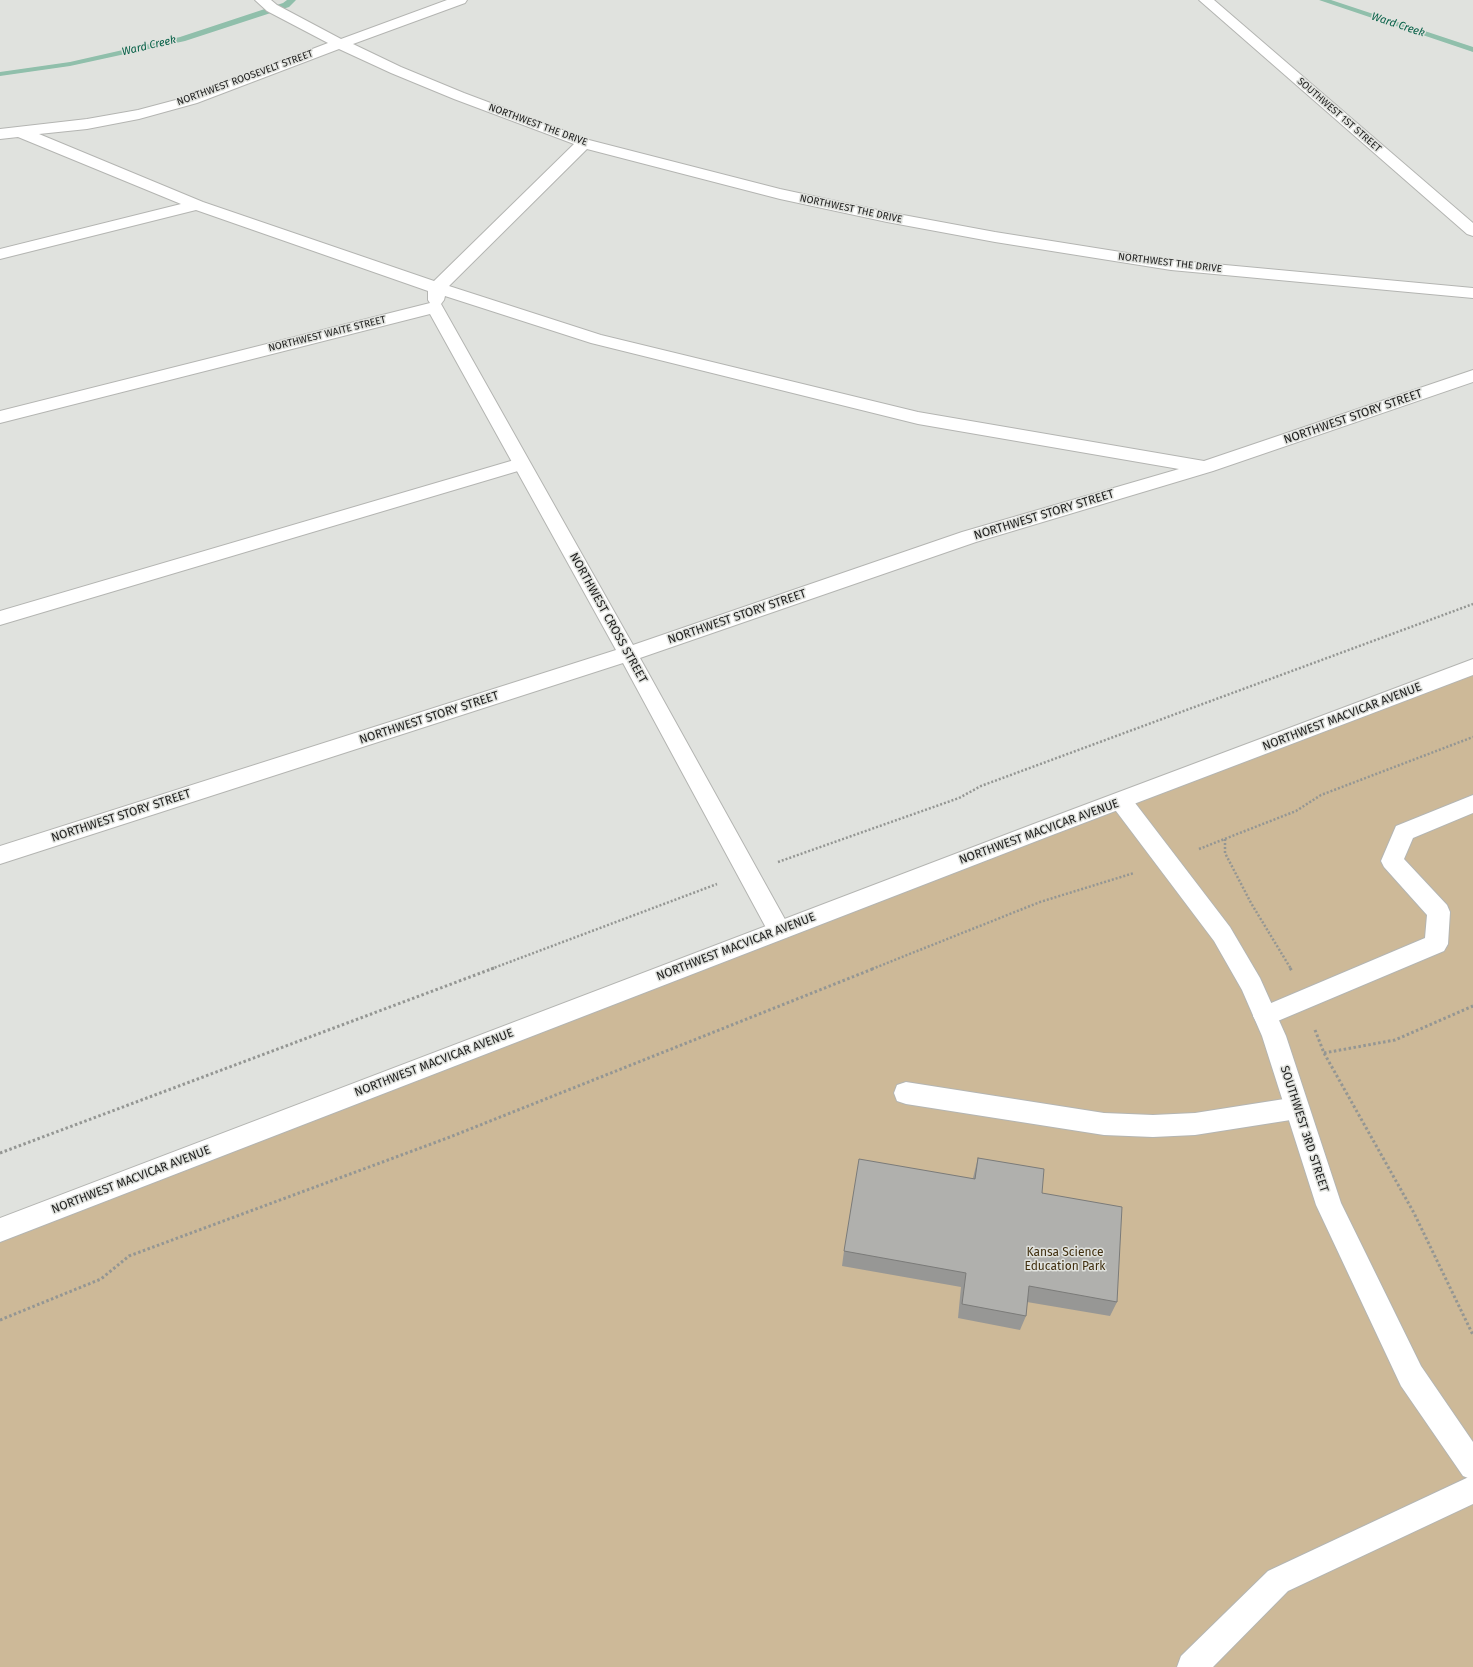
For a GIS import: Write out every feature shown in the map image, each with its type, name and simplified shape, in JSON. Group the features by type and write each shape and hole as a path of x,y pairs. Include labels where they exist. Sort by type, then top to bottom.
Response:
{"street":[{"name":"NORTHWEST THE DRIVE","path":"262,0 272,8 340,44 396,70 459,96 584,143 780,194 887,217 995,237 1171,265 1473,293"},
{"name":"NORTHWEST ROOSEVELT STREET","path":"0,134 87,124 139,114 184,102 460,0"},
{"name":"SOUTHWEST 1ST STREET","path":"1206,0 1473,231"},
{"path":"20,132 197,205 436,298 918,418 1206,467"},
{"path":"436,298 584,143"},
{"path":"0,254 197,205"},
{"name":"NORTHWEST WAITE STREET","path":"0,417 436,298"},
{"name":"NORTHWEST CROSS STREET","path":"436,298 521,464 628,654 779,930"},
{"name":"NORTHWEST STORY STREET","path":"0,855 628,654 969,537 1206,467 1473,376"},
{"path":"0,618 521,464"},
{"name":"NORTHWEST MACVICAR AVENUE","path":"0,1230 1039,830 1121,801 1473,667"},
{"name":"SOUTHWEST 3RD STREET","path":"1121,801 1222,934 1252,985 1274,1036 1329,1205 1410,1376 1473,1466"},
{"path":"1265,1016 1436,944 1439,912 1392,861 1404,832 1473,804"},
{"path":"906,1093 1104,1124 1153,1126 1195,1124 1297,1108"},
{"path":"1192,1667 1278,1581 1473,1489"}],"path":[{"path":"0,1320 101,1280 129,1256 450,1138 1040,902 1167,862 1296,811 1321,795 1473,737"},
{"path":"1225,839 1225,853 1251,902 1290,966 1324,1053 1414,1213 1473,1335"},
{"path":"1324,1053 1395,1040 1473,1006"}],"green space":[{"name":"Kansa Science Education Park","path":"1473,671 1473,1667 0,1667 0,1229"}],"building":[{"path":"978,1158 1044,1169 1042,1193 1122,1207 1117,1302 1029,1286 1026,1316 962,1304 966,1273 844,1251 859,1159 975,1179"}],"waterway":[{"name":"Ward Creek","path":"0,74 70,64 182,39 286,5 292,0"},
{"name":"Ward Creek","path":"1323,0 1473,50"}]}
